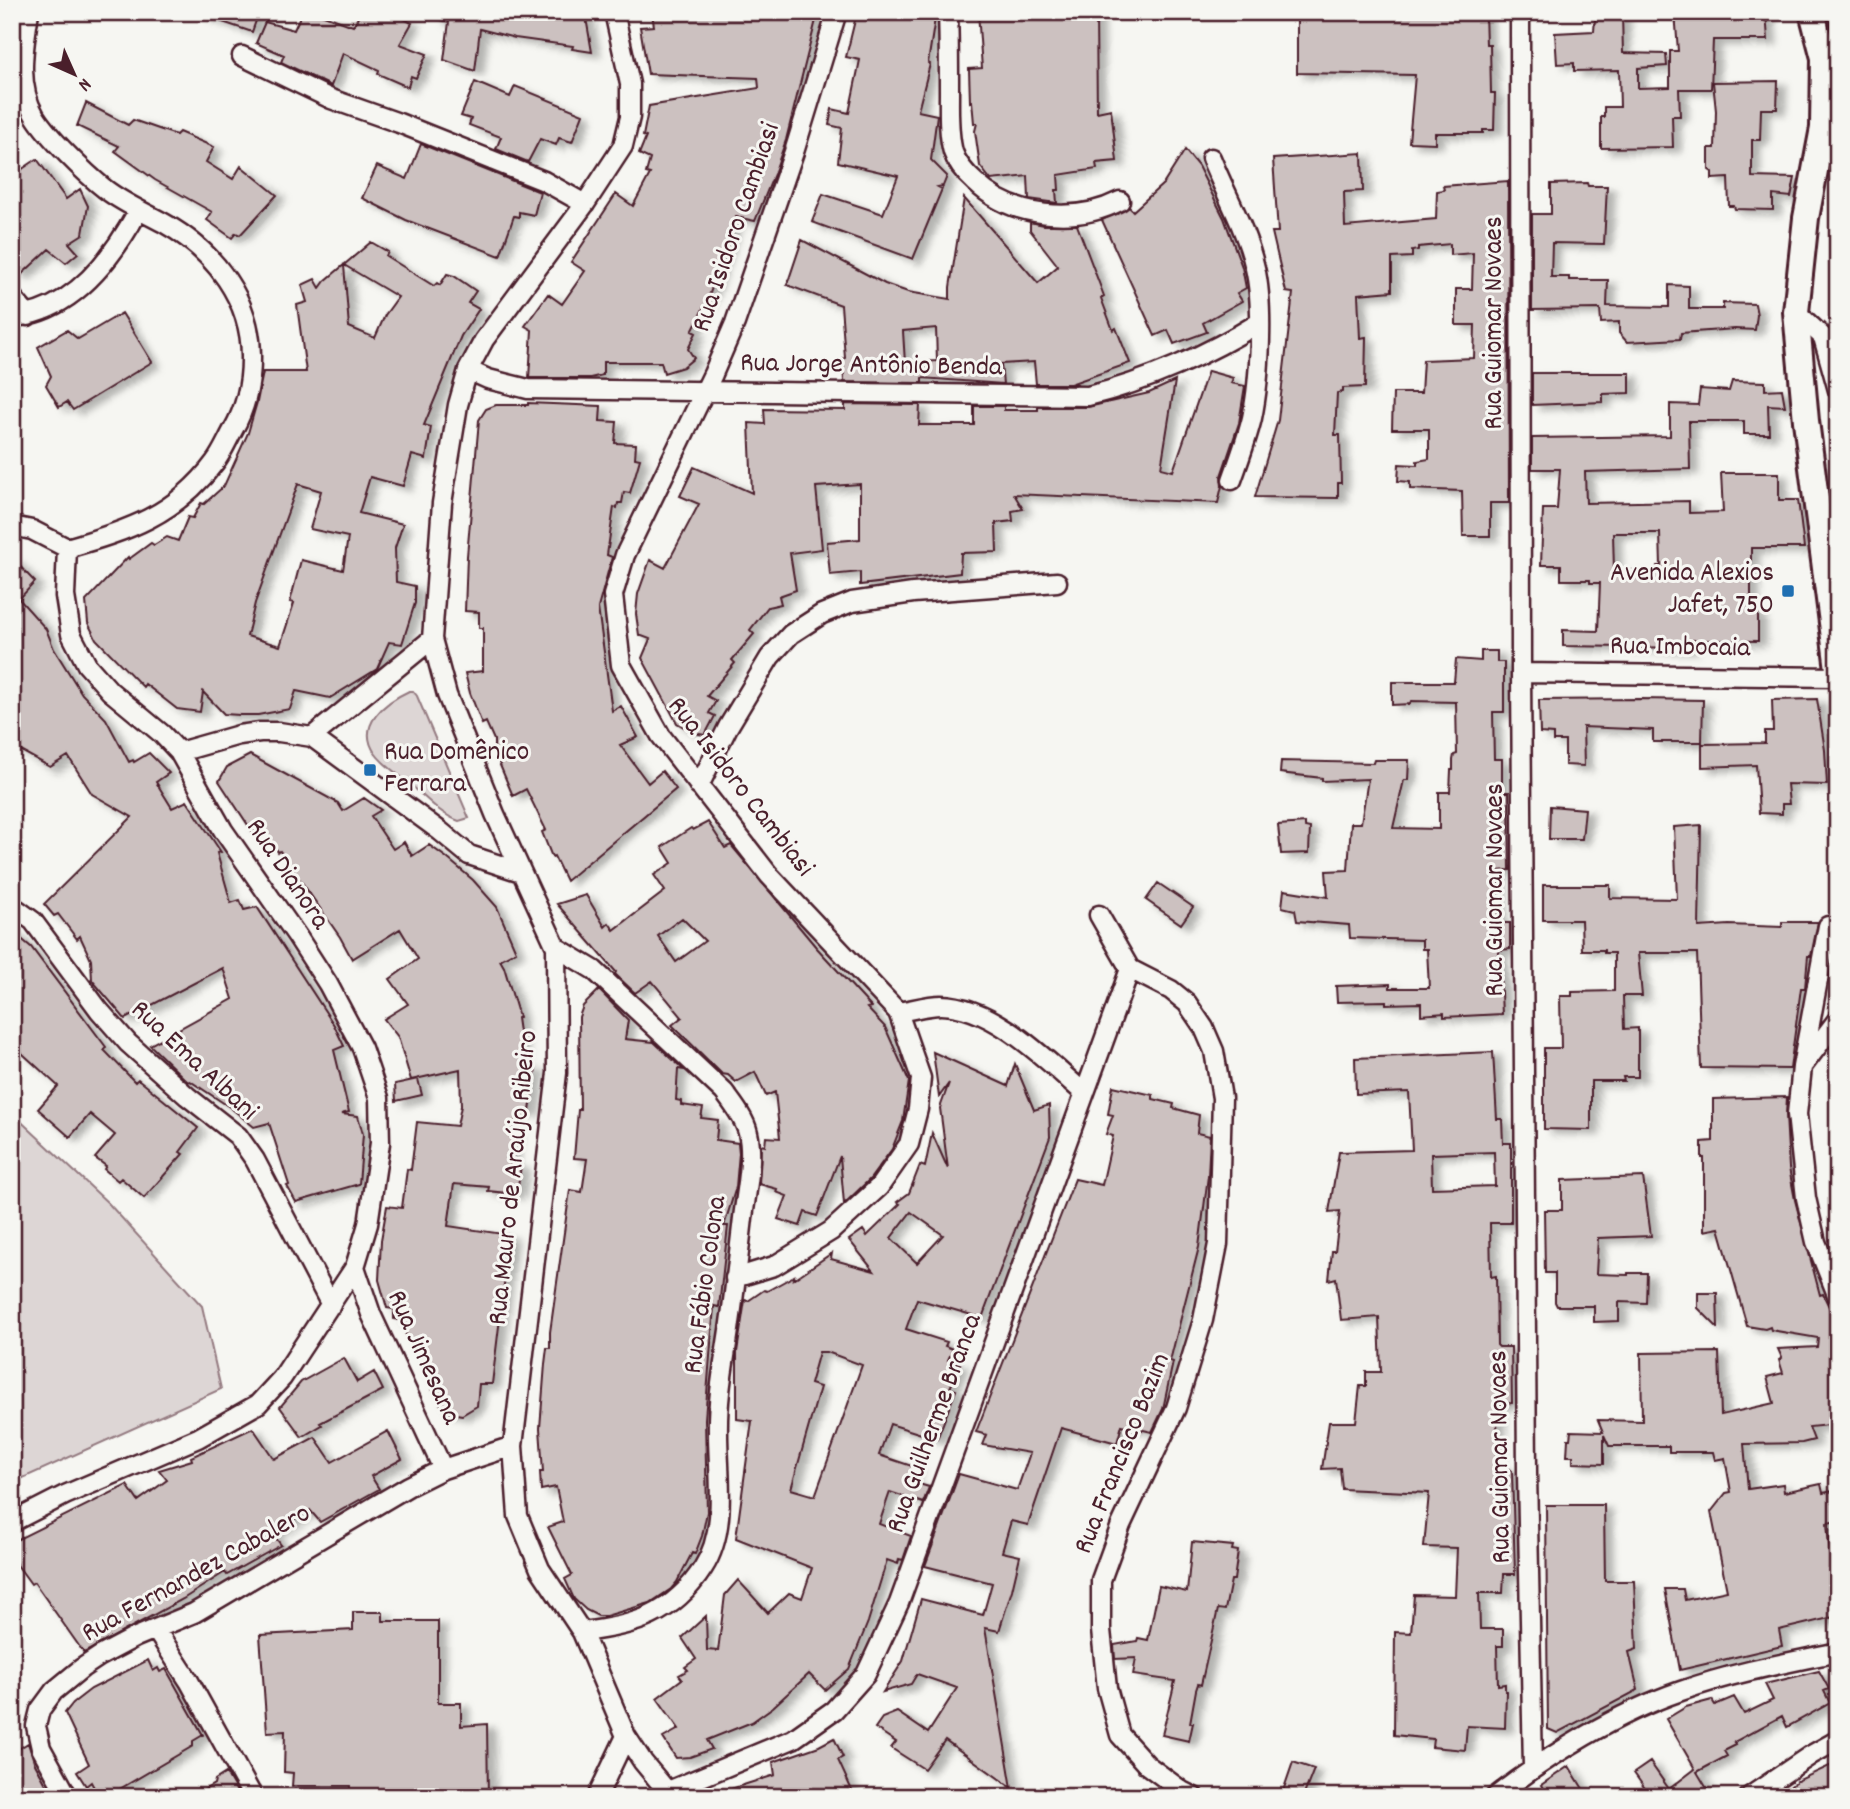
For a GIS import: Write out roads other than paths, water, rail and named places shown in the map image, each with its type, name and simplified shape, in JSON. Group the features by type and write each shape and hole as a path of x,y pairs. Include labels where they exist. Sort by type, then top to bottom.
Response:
{"main road":[{"path":"1812,12 1824,58 1824,128 1806,218 1796,312 1806,421 1838,669"}],"street":[{"path":"12,526 32,530 67,548 121,533 165,511 215,462 238,421 251,379 251,337 234,291 215,263 185,237 104,188 35,116 27,97 22,60 29,12"},
{"name":"Rua Mauro de Araújo Ribeiro","path":"614,12 630,85 630,117 623,146 585,204 484,340 468,370 458,405 445,476 432,639 447,695 495,814 556,947 557,1073 513,1447 518,1516 540,1569 582,1632 626,1736 643,1762 670,1794"},
{"name":"Rua Isidoro Cambiasi","path":"837,12 795,149 736,323 625,555 613,595 621,665 661,736 769,875 898,1012"},
{"path":"948,12 950,126 953,153 963,171 981,188 1003,202 1036,213 1066,215 1103,208 1120,201"},
{"name":"Rua Guiomar Novaes","path":"1520,12 1521,673 1527,1473 1533,1768"},
{"path":"242,56 331,99 399,122 544,181 585,204"},
{"path":"1211,158 1228,193 1255,267 1260,322 1252,418 1232,480"},
{"path":"12,298 20,316 58,302 82,286 106,262 123,239 138,211"},
{"path":"1796,312 1824,337 1838,390"},
{"name":"Rua Jorge Antônio Benda","path":"468,370 488,379 528,389 1088,396 1146,378 1234,338 1260,322"},
{"name":"Rua Dianora","path":"67,548 65,596 71,634 87,665 110,691 162,734 179,752 223,830 328,984 362,1048 379,1098 380,1143 368,1224 355,1267"},
{"path":"699,786 727,727 770,657 792,634 822,614 852,602 914,593 1057,582"},
{"path":"312,737 432,639"},
{"name":"Rua Imbocaia","path":"1521,673 1838,677"},
{"path":"179,752 239,735 260,732 312,737 469,855 521,872"},
{"name":"Rua Ema Albani","path":"15,909 33,921 99,1010 128,1043 187,1096 238,1136 255,1160 331,1306"},
{"path":"1099,915 1130,969"},
{"path":"1828,926 1802,1067 1797,1114 1801,1170 1816,1242 1838,1297"},
{"name":"Rua Fábio Colona","path":"556,947 594,970 724,1093 748,1133 749,1172 720,1386 720,1508 714,1540 705,1566 684,1594 658,1613 622,1627 582,1632"},
{"name":"Rua Guilherme Branca","path":"670,1794 793,1739 834,1710 866,1674 899,1604 1083,1092 1130,969"},
{"name":"Rua Francisco Bazim","path":"1130,969 1171,990 1187,1003 1199,1019 1214,1051 1222,1098 1218,1244 1203,1320 1176,1408 1121,1525 1101,1580 1101,1630 1107,1688 1120,1735 1147,1765 1194,1797"},
{"path":"736,1278 774,1266 831,1231 879,1188 909,1144 918,1110 921,1078 898,1012 940,1005 971,1010 1004,1028 1083,1092"},
{"path":"1802,1067 1838,1019"},
{"path":"12,1522 65,1495 198,1438 258,1404 282,1378 355,1267"},
{"name":"Rua Jimesana","path":"355,1267 371,1314 443,1469"},
{"name":"Rua Fernandez Cabalero","path":"68,1797 41,1748 36,1726 40,1710 54,1691 82,1668 136,1637 194,1613 409,1486 443,1469 513,1447"},
{"path":"156,1630 190,1681 253,1797"},
{"path":"1495,1797 1546,1759 1623,1717 1679,1691 1774,1665 1838,1652"},
{"path":"597,1797 626,1736"},
{"path":"1749,1797 1838,1740"}],"place":[{"name":"Avenida Alexios Jafet, 750","path":"1788,591"},
{"name":"Rua Domênico Ferrara","path":"370,770"}]}
